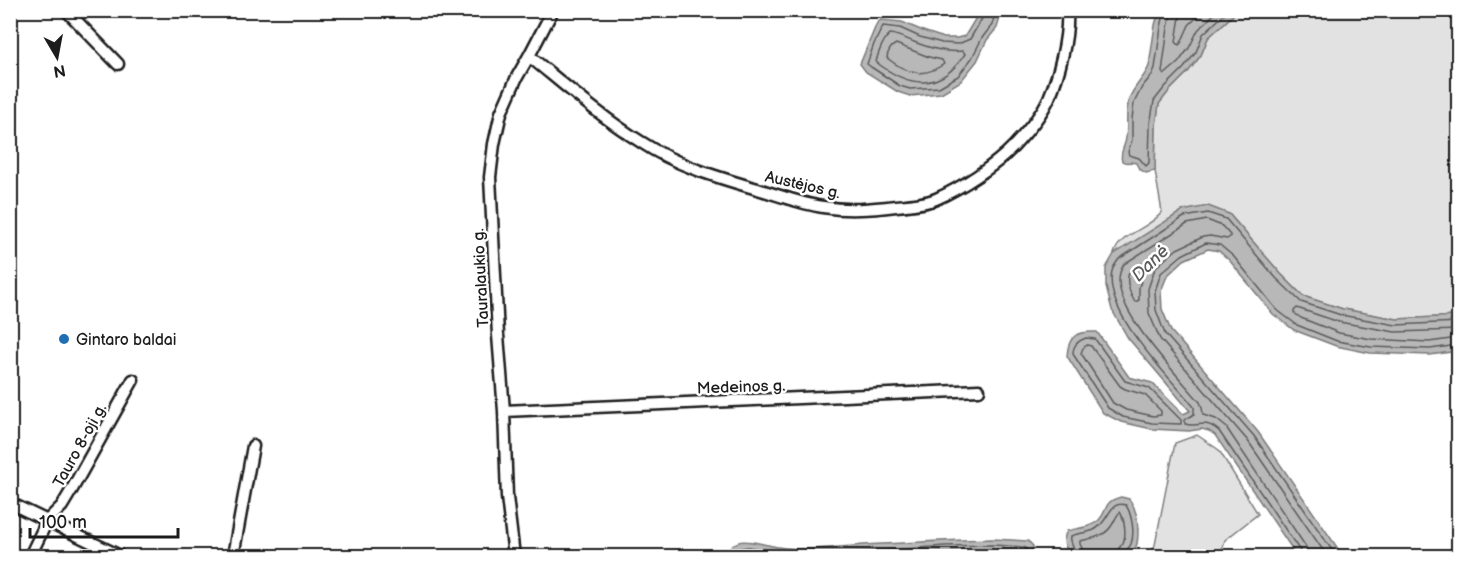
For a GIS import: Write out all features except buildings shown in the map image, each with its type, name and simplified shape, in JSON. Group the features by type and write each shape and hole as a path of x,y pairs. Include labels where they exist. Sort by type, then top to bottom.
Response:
{"street":[{"path":"66,10 118,64"},
{"name":"Tauralaukio g.","path":"514,556 507,497 490,177 501,113 517,77 553,10"},
{"name":"Austėjos g.","path":"529,56 608,119 641,142 703,173 820,207 848,210 871,209 912,205 934,200 977,176 1005,155 1028,130 1048,99 1065,44 1067,10"},
{"name":"Tauro 8-oji g.","path":"30,556 47,521 62,506 133,380"},
{"name":"Medeinos g.","path":"504,411 979,390"},
{"path":"233,556 253,447"},
{"path":"10,503 120,556"}],"shaded area":[{"path":"1236,11 1458,11 1458,316 1397,319 1343,309 1303,296 1229,214 1114,254 1122,241 1157,218 1162,212 1155,171 1159,104 1201,55 1208,38"},
{"path":"1197,435 1219,450 1258,514 1225,540 1220,556 1149,556 1155,545 1175,443"}],"water":[{"path":"980,11 1002,11 997,28 987,40 977,61 961,81 941,93 910,96 898,92 866,72 860,64 877,23 881,20 902,22 944,38 957,38 965,36"},
{"path":"1159,11 1236,11 1208,38 1201,55 1159,104 1155,171 1146,173 1139,169 1136,163 1122,161 1121,155 1126,138 1129,99 1149,66"},
{"name":"Danė","path":"1208,206 1229,214 1303,296 1343,309 1397,319 1458,316 1458,351 1430,355 1370,353 1336,346 1294,330 1273,314 1230,261 1219,251 1208,249 1184,260 1167,276 1161,291 1162,309 1171,331 1258,432 1343,556 1297,556 1215,435 1202,429 1189,431 1152,429 1121,422 1103,413 1067,356 1069,343 1075,336 1084,332 1097,332 1129,377 1152,383 1183,414 1190,411 1128,338 1112,310 1106,287 1106,268 1114,254 1182,211"},
{"path":"1121,497 1129,499 1137,518 1136,548 1131,554 1119,557 1076,556 1069,552 1064,542 1067,531 1096,523 1108,504"},
{"path":"993,539 1028,541 1033,546 1032,555 724,556 733,545 743,541 804,549"}],"place":[{"name":"Gintaro baldai","path":"64,339"}]}
